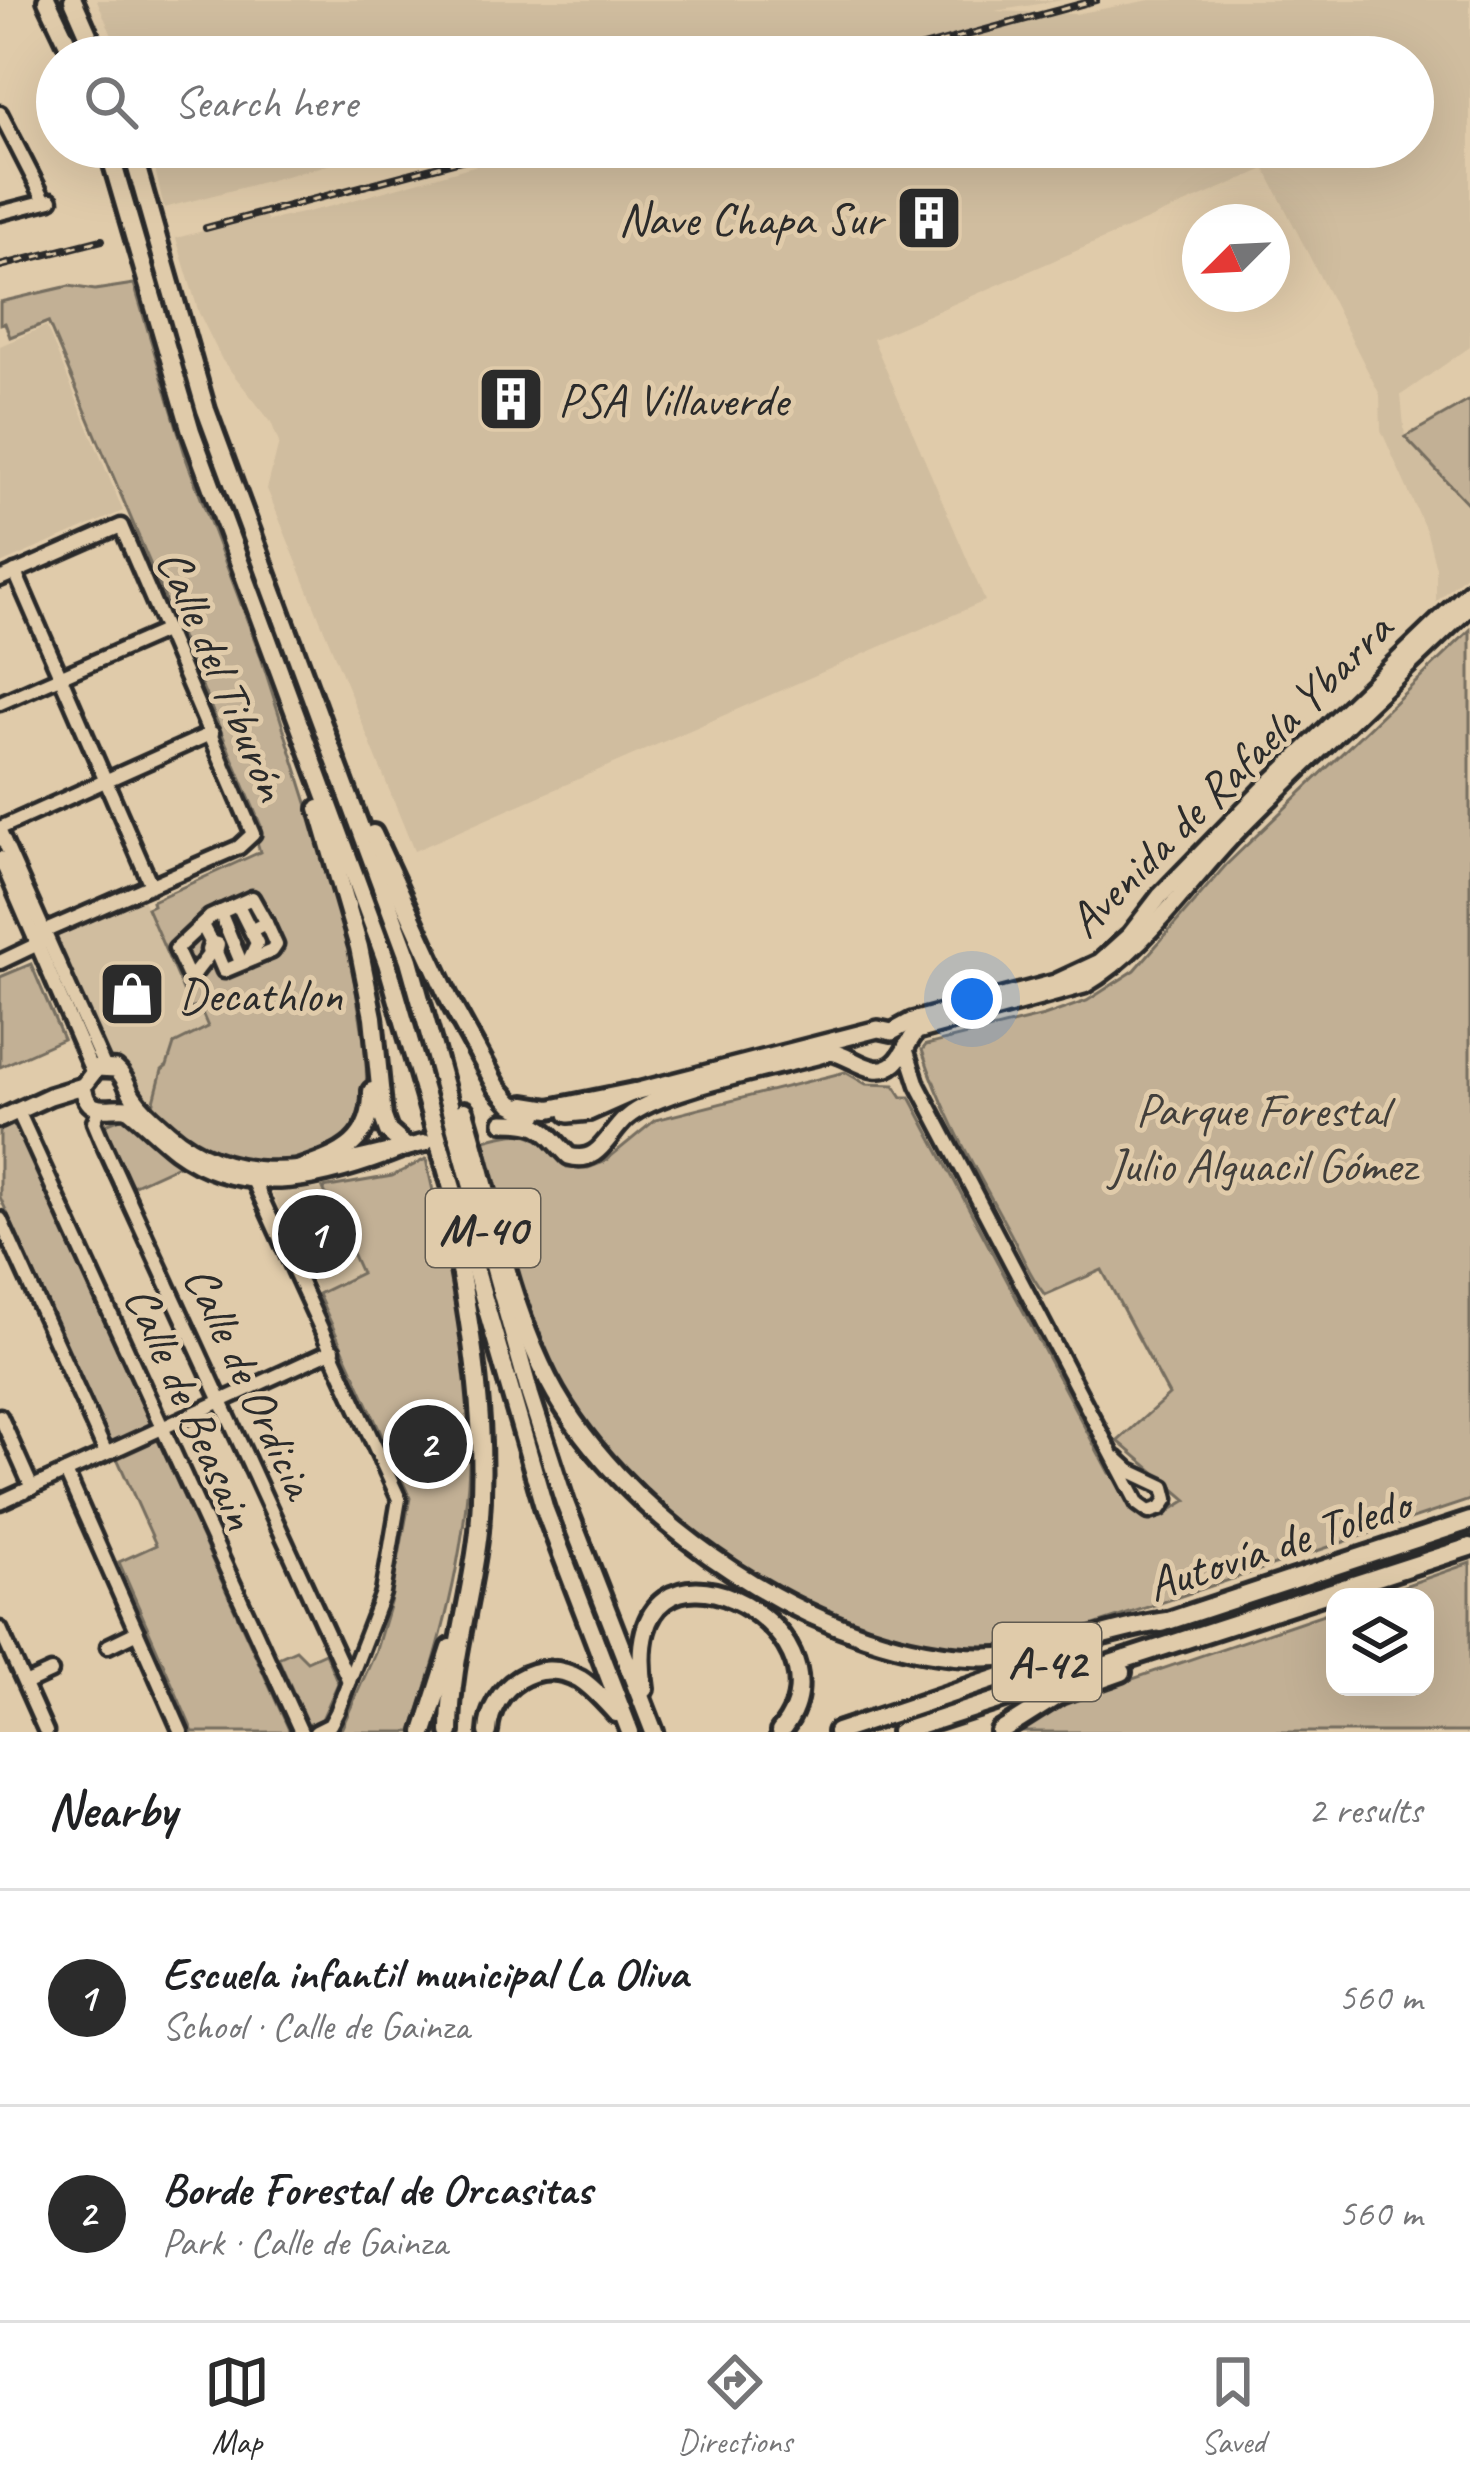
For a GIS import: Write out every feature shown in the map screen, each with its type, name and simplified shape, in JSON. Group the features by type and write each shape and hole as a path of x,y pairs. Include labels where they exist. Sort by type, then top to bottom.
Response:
{"highway":[{"path":"47,0 64,36"},
{"path":"73,0 89,36"},
{"name":"M-40","path":"114,168 191,431 386,963 430,1135 545,1510 627,1728"},
{"name":"M-40","path":"137,168 206,410 409,960 530,1395 597,1594 654,1732"},
{"path":"292,704 299,743 351,909 368,989 382,1117 394,1138 406,1147"},
{"path":"332,753 451,1003 507,1100 535,1115"},
{"path":"300,1169 349,1150 370,1118 368,989"},
{"path":"438,1054 459,1097 528,1333 550,1384 607,1469 697,1547 769,1592 841,1625 933,1651 994,1658 1027,1654 1131,1625 1167,1621"},
{"path":"487,1067 508,1093 536,1108 634,1092"},
{"path":"430,1135 480,1406 481,1494 450,1732"},
{"name":"Autovía de Toledo","path":"837,1732 1470,1521"},
{"path":"1376,1588 1453,1562 1470,1549"},
{"name":"Autovía de Toledo","path":"900,1732 1470,1549"},
{"path":"424,1732 472,1573"},
{"path":"641,1701 645,1687 640,1641 652,1614 676,1595 694,1590 716,1592 744,1602 788,1648 798,1671 799,1694 792,1718 780,1732"},
{"path":"1000,1732 1060,1694 1326,1605"},
{"path":"488,1732 490,1710 499,1697 523,1676 537,1671 567,1673 581,1680 627,1728"}],"main road":[{"name":"Avenida de Rafaela Ybarra","path":"884,1067 895,1063 912,1021 1055,983 1100,962 1262,791 1470,591"},
{"name":"Avenida de Rafaela Ybarra","path":"899,1044 917,1031 1060,994 1107,971 1138,943 1238,830 1470,606"},
{"name":"Avenida de Rafaela Ybarra","path":"477,1129 535,1115 589,1112 634,1092 878,1029 899,1044"},
{"path":"863,1067 854,1052 865,1036"},
{"path":"568,1114 559,1125 557,1139 563,1152 576,1159 590,1157 633,1112 666,1095 831,1052 847,1054 863,1067 884,1067"},
{"path":"0,1119 93,1074 122,1073 143,1109 172,1136 206,1158 258,1173 406,1147"},
{"path":"93,1074 89,1103 99,1110 121,1106 187,1157 254,1182 320,1174 430,1135"},
{"path":"121,1106 128,1088"},
{"path":"589,1112 601,1121 604,1142"},
{"path":"503,1122 532,1124 557,1139"}],"street":[{"path":"0,113 49,200 0,213"},
{"name":"Calle del Tiburón","path":"15,572 121,526 167,629 253,834 239,847 152,884"},
{"path":"0,579 15,572 152,884 0,962"},
{"path":"0,703 167,629"},
{"path":"93,1074 0,830 212,733"},
{"path":"0,858 41,938"},
{"path":"238,904 239,945 188,975 176,949 202,925 238,904"},
{"path":"220,912 239,945"},
{"path":"202,925 239,945"},
{"path":"194,974 239,945"},
{"path":"899,1044 1138,1504 1149,1512 1161,1508 1167,1499 1164,1487 1130,1471 1116,1458"},
{"path":"884,1067 905,1071 918,1084"},
{"name":"Calle de Ordicia","path":"99,1110 95,1126 349,1681"},
{"name":"Calle de Beasain","path":"18,1111 301,1732"},
{"path":"254,1182 399,1499 382,1593 330,1725 316,1732"},
{"path":"0,1219 106,1453"},
{"path":"0,1502 333,1350"},
{"path":"0,1416 32,1488"},
{"path":"65,1472 182,1732"},
{"path":"0,1629 4,1650 46,1732"},
{"path":"108,1646 137,1632"},
{"path":"25,1684 51,1672"}],"shaded area":[{"path":"97,0 1063,0 995,11 1075,14 1150,0 1470,0 1470,347 1401,395 1405,437 1470,509 1470,571 1436,602 1436,568 1427,533 1381,430 1380,395 1290,218 1290,204 1283,204 1265,169 873,339 985,601 414,851 267,489 279,443 271,422 222,360 199,313 176,238 265,215 268,221 332,206 467,168 1434,168 1434,36 112,36"},
{"path":"155,168 316,168 164,208"},
{"path":"46,326 123,511 0,564 0,346"},
{"path":"139,890 190,1008 199,1006 208,1028 174,1044 162,1070 156,1104 148,1113 110,1067 44,931"},
{"path":"323,1188 362,1274 318,1294 272,1193"}],"green space":[{"path":"134,284 187,461 260,654 345,923 366,1053 367,1107 354,1140 290,1165 252,1166 233,1161 198,1144 152,1109 174,1044 208,1027 199,1006 191,1009 147,908 152,901 260,852 261,826 48,322 10,337 5,323 0,324 0,302 69,286 95,290"},
{"path":"1470,400 1470,506 1405,437"},
{"name":"Parque Forestal Julio Alguacil Gómez","path":"1470,630 1470,1500 1064,1635 974,1649 918,1642 859,1625 800,1600 743,1569 641,1490 599,1445 551,1369 526,1306 480,1141 530,1135 567,1167 588,1168 604,1162 655,1120 845,1072 866,1084 894,1085 902,1097 910,1097 1109,1473 1114,1472 1130,1502 1141,1513 1158,1518 1187,1500 1118,1441 1169,1395 1102,1270 1045,1295 961,1141 922,1050 926,1045 1087,1001 1135,970 1226,865"},
{"path":"31,964 63,1039 0,1067 0,977"},
{"path":"123,1117 178,1165 130,1187 103,1125"},
{"path":"15,1124 290,1732 193,1732 119,1562 156,1545 0,1197 0,1131"},
{"path":"426,1159 456,1295 469,1398 469,1471 460,1547 435,1659 412,1732 340,1732 375,1653 390,1603 410,1498 318,1294 361,1273 323,1188 392,1176"},
{"path":"1470,1563 1470,1732 1016,1732 1065,1702 1326,1613 1326,1696 1434,1696 1434,1588 1398,1588"},
{"path":"296,1650 307,1661 325,1653 338,1683 322,1719 308,1725 278,1658"}],"railway":[{"path":"963,36 1096,0"},
{"path":"206,228 431,168"},
{"path":"0,266 102,240"}],"place":[{"name":"Nave Chapa Sur","path":"929,218"},
{"name":"PSA Villaverde","path":"511,399"},
{"name":"Decathlon","path":"132,994"},
{"name":"Escuela infantil municipal La Oliva","path":"317,1234"},
{"name":"Borde Forestal de Orcasitas","path":"428,1444"}]}
